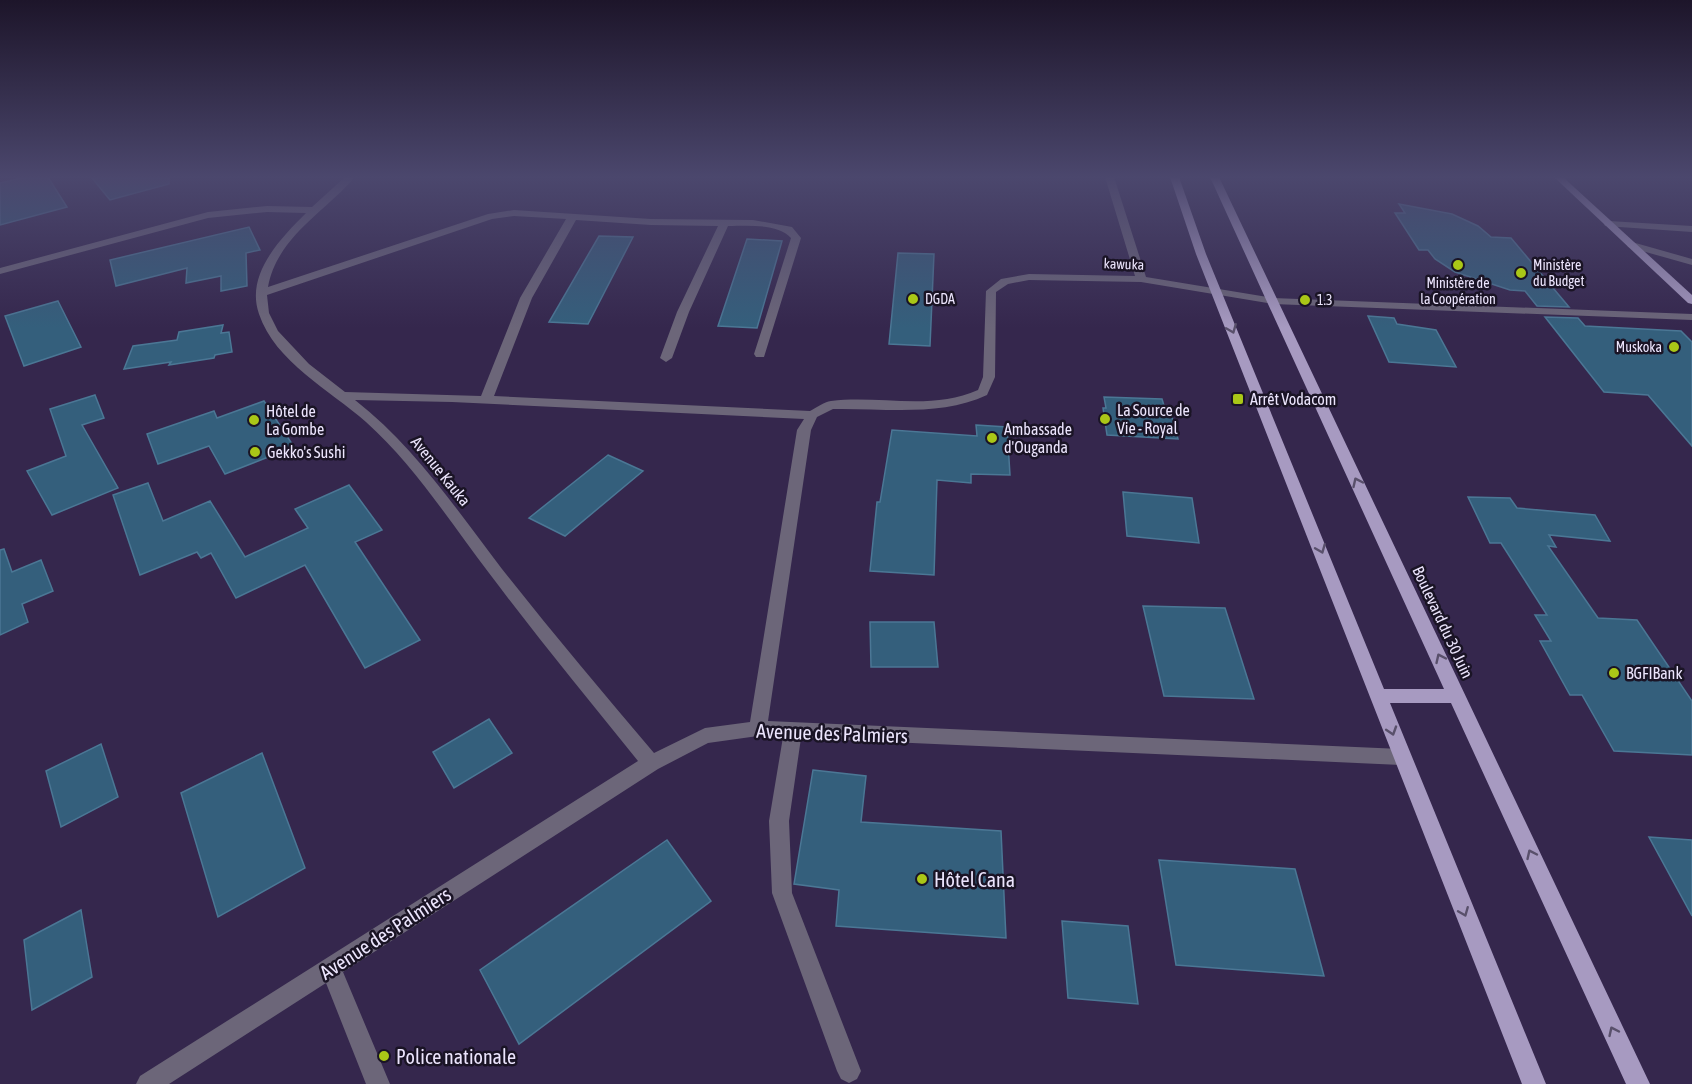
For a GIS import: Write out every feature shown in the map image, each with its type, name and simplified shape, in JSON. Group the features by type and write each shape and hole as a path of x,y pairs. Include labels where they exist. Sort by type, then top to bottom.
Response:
{"main road":[{"path":"1193,228 1380,696 1401,757 1534,1084"},
{"name":"Boulevard du 30 Juin","path":"1238,228 1638,1084"},
{"path":"1613,228 1691,300"},
{"path":"1380,696 1458,696"}],"street":[{"path":"0,271 161,228"},
{"path":"299,228 282,245 265,273 261,293 456,228"},
{"path":"486,400 526,298 566,228"},
{"path":"666,358 683,312 722,228"},
{"path":"760,354 796,238 788,229 780,228"},
{"path":"1125,228 1141,279"},
{"path":"1669,228 1692,229"},
{"path":"1632,245 1692,262"},
{"name":"kawuka","path":"812,415 831,405 944,404 966,400 983,392 989,377 991,291 1005,281 1029,277 1141,279 1273,301 1692,317"},
{"name":"Avenue Kauka","path":"261,293 263,315 279,339 305,367 366,414 405,452 509,589 651,763"},
{"path":"343,396 812,415 804,430 758,728"},
{"name":"Avenue des Palmiers","path":"148,1084 651,763 705,736 758,728 1401,757"},
{"path":"793,730 779,821 782,893 849,1071"},
{"path":"331,968 378,1084"}],"building":[{"path":"247,228 249,228 260,250 246,253 247,286 221,291 221,276 186,283 187,268 116,286 110,260"},
{"path":"1404,228 1480,228 1491,237 1511,238 1569,307 1537,306 1525,291 1510,290 1455,272 1435,259 1428,250 1419,250"},
{"path":"599,236 633,237 588,324 549,322"},
{"path":"747,239 782,241 757,328 718,326"},
{"name":"DGDA","path":"898,253 934,254 930,346 889,344"},
{"path":"58,301 81,347 24,366 5,316"},
{"path":"1368,316 1394,318 1397,324 1436,330 1456,367 1389,362"},
{"path":"1545,317 1578,318 1585,326 1681,331 1692,342 1692,446 1648,395 1604,392"},
{"path":"223,325 221,333 229,332 232,352 215,355 214,358 124,369 133,346 177,340 179,332"},
{"path":"95,395 104,418 82,425 118,488 52,515 27,471 66,456 50,409"},
{"path":"1104,397 1162,399 1165,409 1170,410 1178,439 1107,435 1103,408 1106,408"},
{"path":"264,401 294,447 225,474 209,446 158,464 147,434 214,411 217,418"},
{"path":"976,425 1007,427 1010,475 971,474 971,483 937,480 934,575 870,571 877,502 880,502 892,430 977,436"},
{"path":"608,455 643,471 565,536 529,518"},
{"path":"148,483 163,521 210,501 245,557 308,528 295,509 349,485 382,530 355,542 420,640 365,668 305,565 236,598 211,553 201,558 197,552 140,575 113,495"},
{"path":"1123,492 1192,498 1199,543 1127,536"},
{"path":"1468,497 1510,498 1517,508 1595,515 1610,541 1549,535 1556,547 1548,546 1598,618 1637,620 1692,701 1692,755 1614,751 1582,695 1570,695 1540,641 1551,641 1535,615 1547,615 1501,543 1490,543"},
{"path":"4,549 12,572 41,560 53,591 22,604 28,622 0,635 0,550"},
{"path":"1143,606 1225,608 1254,699 1164,696"},
{"path":"870,622 934,622 938,667 871,667"},
{"path":"489,719 512,753 454,788 433,752"},
{"path":"101,744 118,797 61,827 46,771"},
{"path":"262,753 305,868 218,917 181,793"},
{"name":"Hôtel Cana","path":"813,770 866,776 861,822 1001,831 1006,938 836,926 839,890 794,884"},
{"path":"1649,837 1692,840 1692,916"},
{"path":"667,840 711,901 519,1044 480,970"},
{"path":"1159,860 1295,869 1324,976 1176,965"},
{"path":"81,910 92,977 32,1010 24,940"},
{"path":"1062,921 1128,926 1138,1004 1068,998"}],"place":[{"name":"Ministère de la Coopération","path":"1458,265"},
{"name":"Ministère du Budget","path":"1521,273"},
{"name":"DGDA","path":"913,299"},
{"name":"1.3","path":"1305,300"},
{"name":"Muskoka","path":"1674,347"},
{"name":"Arrêt Vodacom","path":"1238,399"},
{"name":"La Source de Vie - Royal","path":"1105,419"},
{"name":"Hôtel de La Gombe","path":"254,420"},
{"name":"Ambassade d'Ouganda","path":"992,438"},
{"name":"Gekko's Sushi","path":"255,452"},
{"name":"BGFIBank","path":"1614,673"},
{"name":"Hôtel Cana","path":"922,879"},
{"name":"Police nationale","path":"384,1056"}]}
